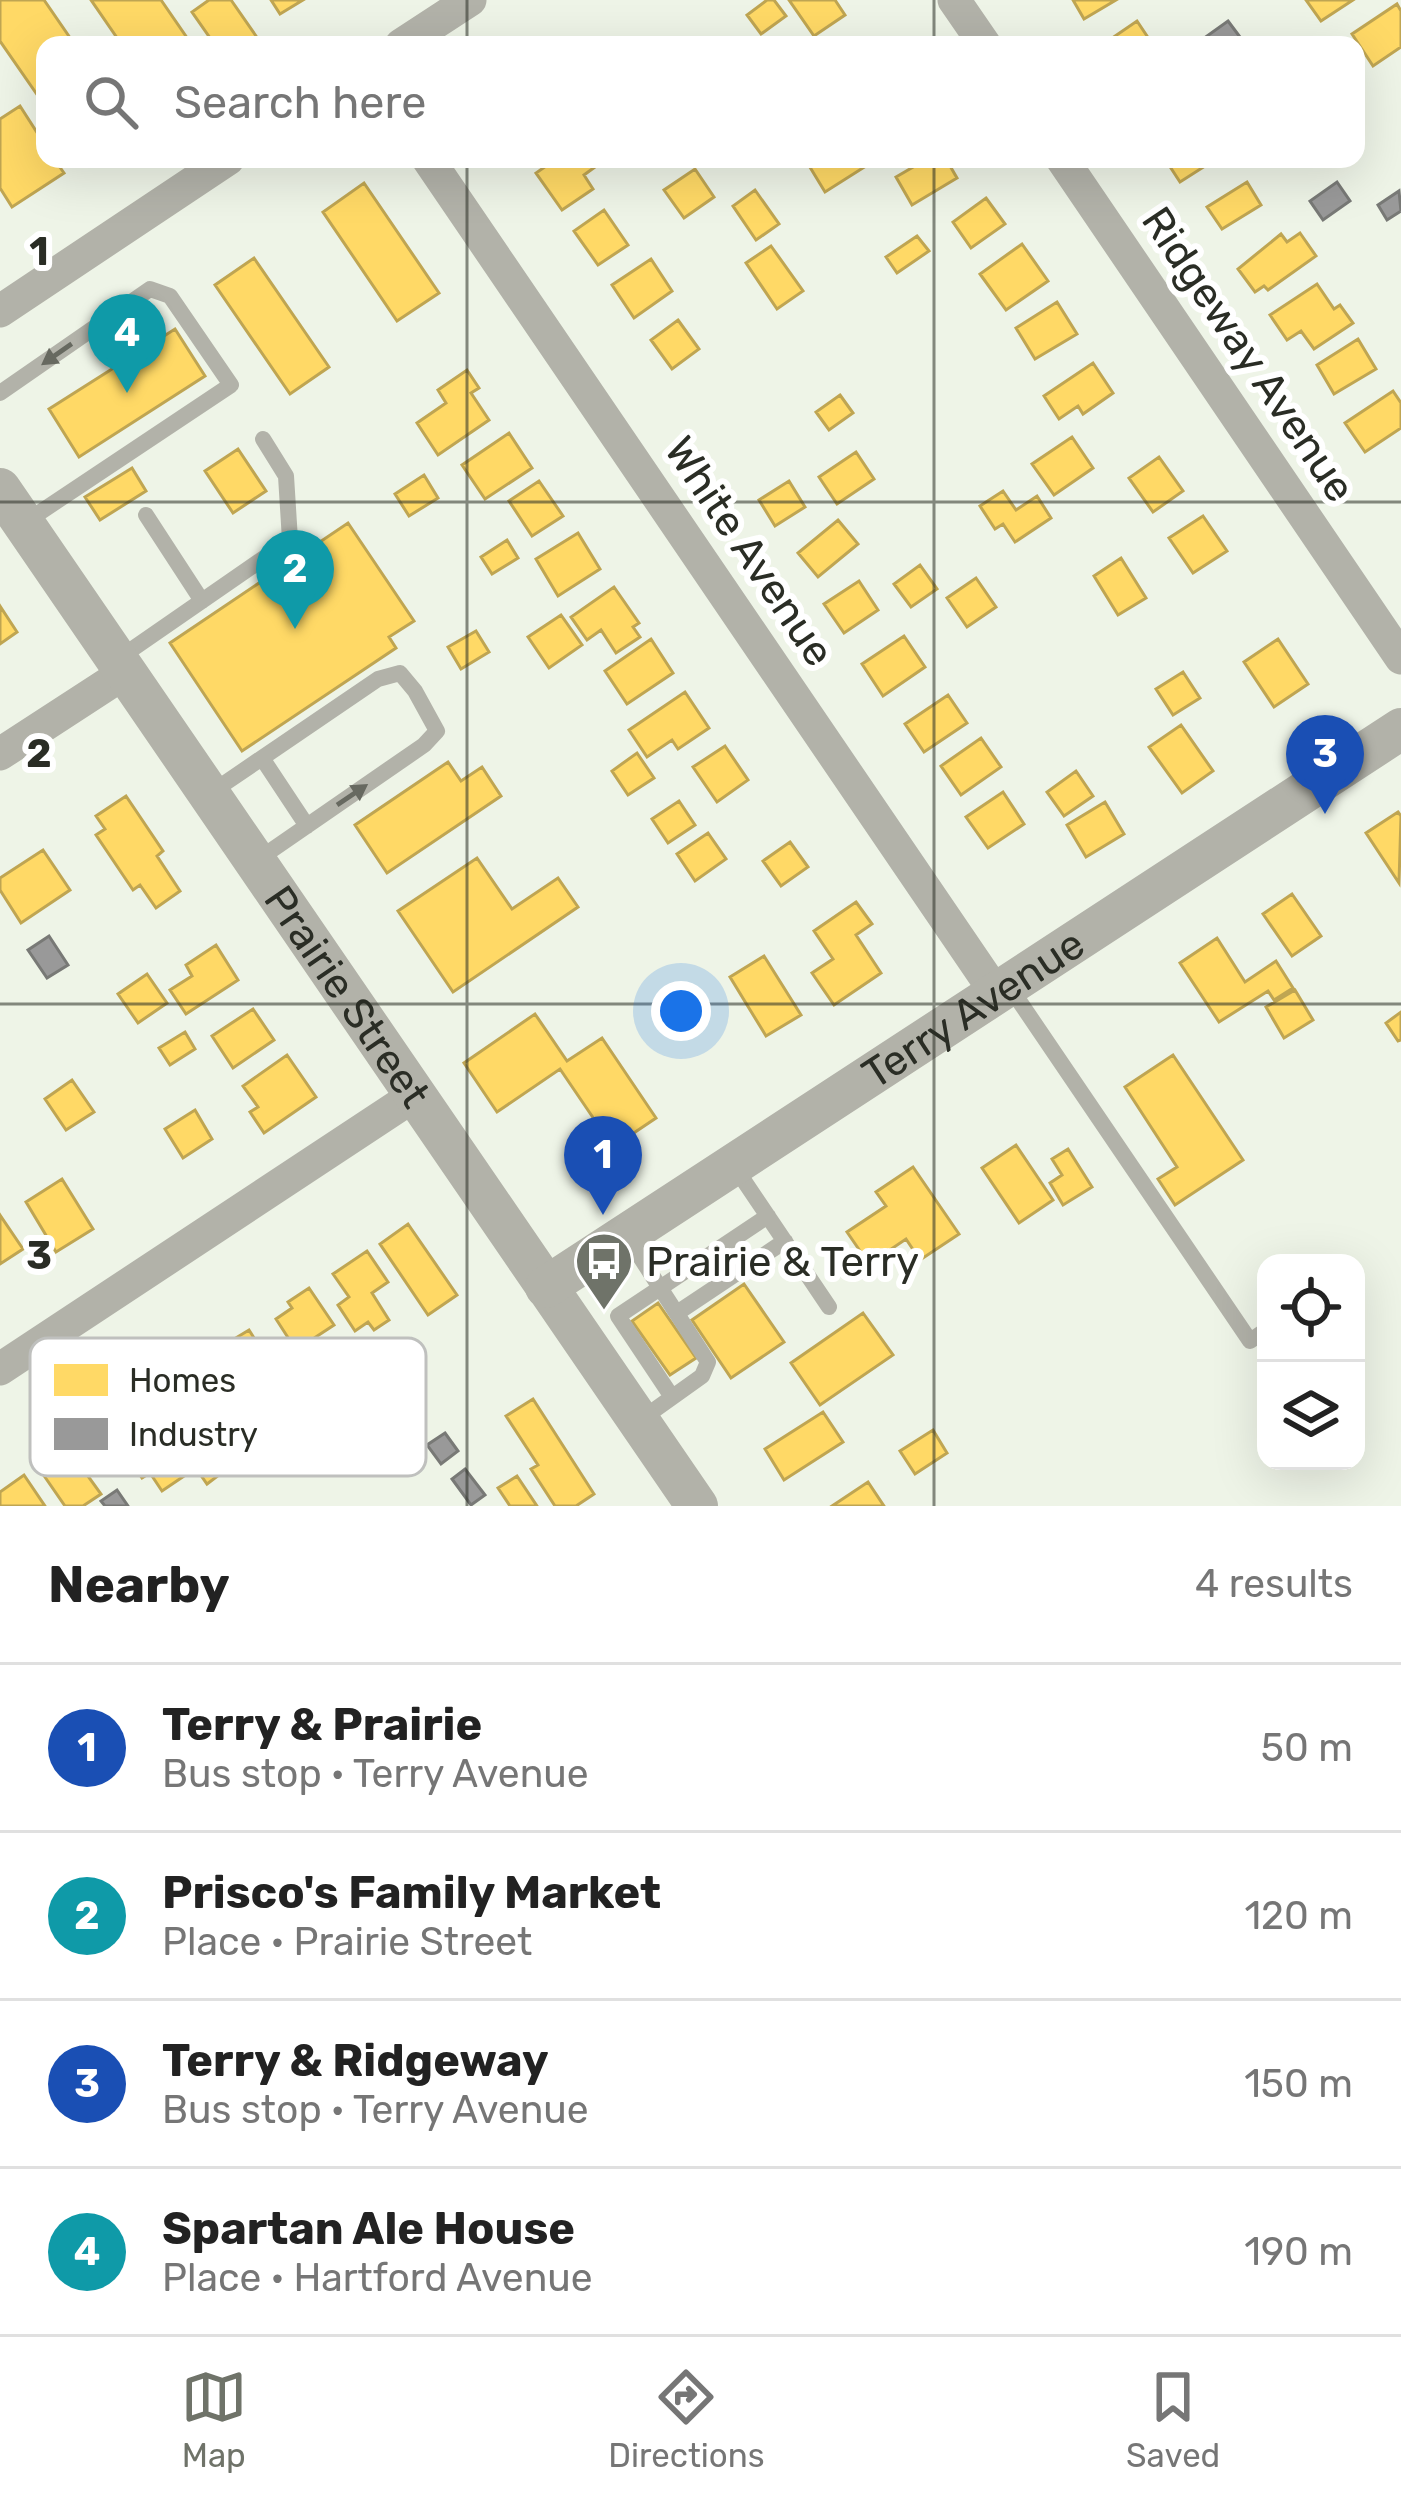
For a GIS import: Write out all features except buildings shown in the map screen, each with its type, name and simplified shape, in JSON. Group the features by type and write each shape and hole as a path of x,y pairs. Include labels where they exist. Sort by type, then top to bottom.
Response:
{"street":[{"path":"415,36 470,0"},
{"path":"954,0 979,36"},
{"path":"0,311 215,168"},
{"name":"White Avenue","path":"434,168 1002,990"},
{"name":"Ridgeway Avenue","path":"1068,168 1401,658"},
{"name":"Prairie Street","path":"12,506 546,1287 655,1409 697,1506"},
{"path":"0,754 121,666"},
{"name":"Terry Avenue","path":"546,1287 1401,729"},
{"path":"47,1338 415,1095"},
{"path":"0,1369 30,1349"}],"lane":[{"path":"0,393 150,290 170,296 231,385 12,506"},
{"path":"121,666 202,601 290,540 286,476 263,440"},
{"path":"146,514 202,601"},
{"path":"209,794 379,679 400,674 415,691 437,731 424,746 255,862"},
{"path":"262,758 307,826"},
{"path":"1002,990 1250,1341 1257,1336"},
{"path":"734,1165 829,1307"},
{"path":"626,1235 660,1287 677,1313 708,1362 702,1376 655,1409 618,1316 660,1287 768,1216"},
{"path":"677,1313 785,1241"}],"place":[{"name":"Spartan Ale House","path":"127,393"},
{"name":"Prisco's Family Market","path":"295,629"},
{"name":"Terry & Ridgeway","path":"1325,814"},
{"name":"Terry & Prairie","path":"603,1215"},
{"name":"Prairie & Terry","path":"604,1312"}]}
